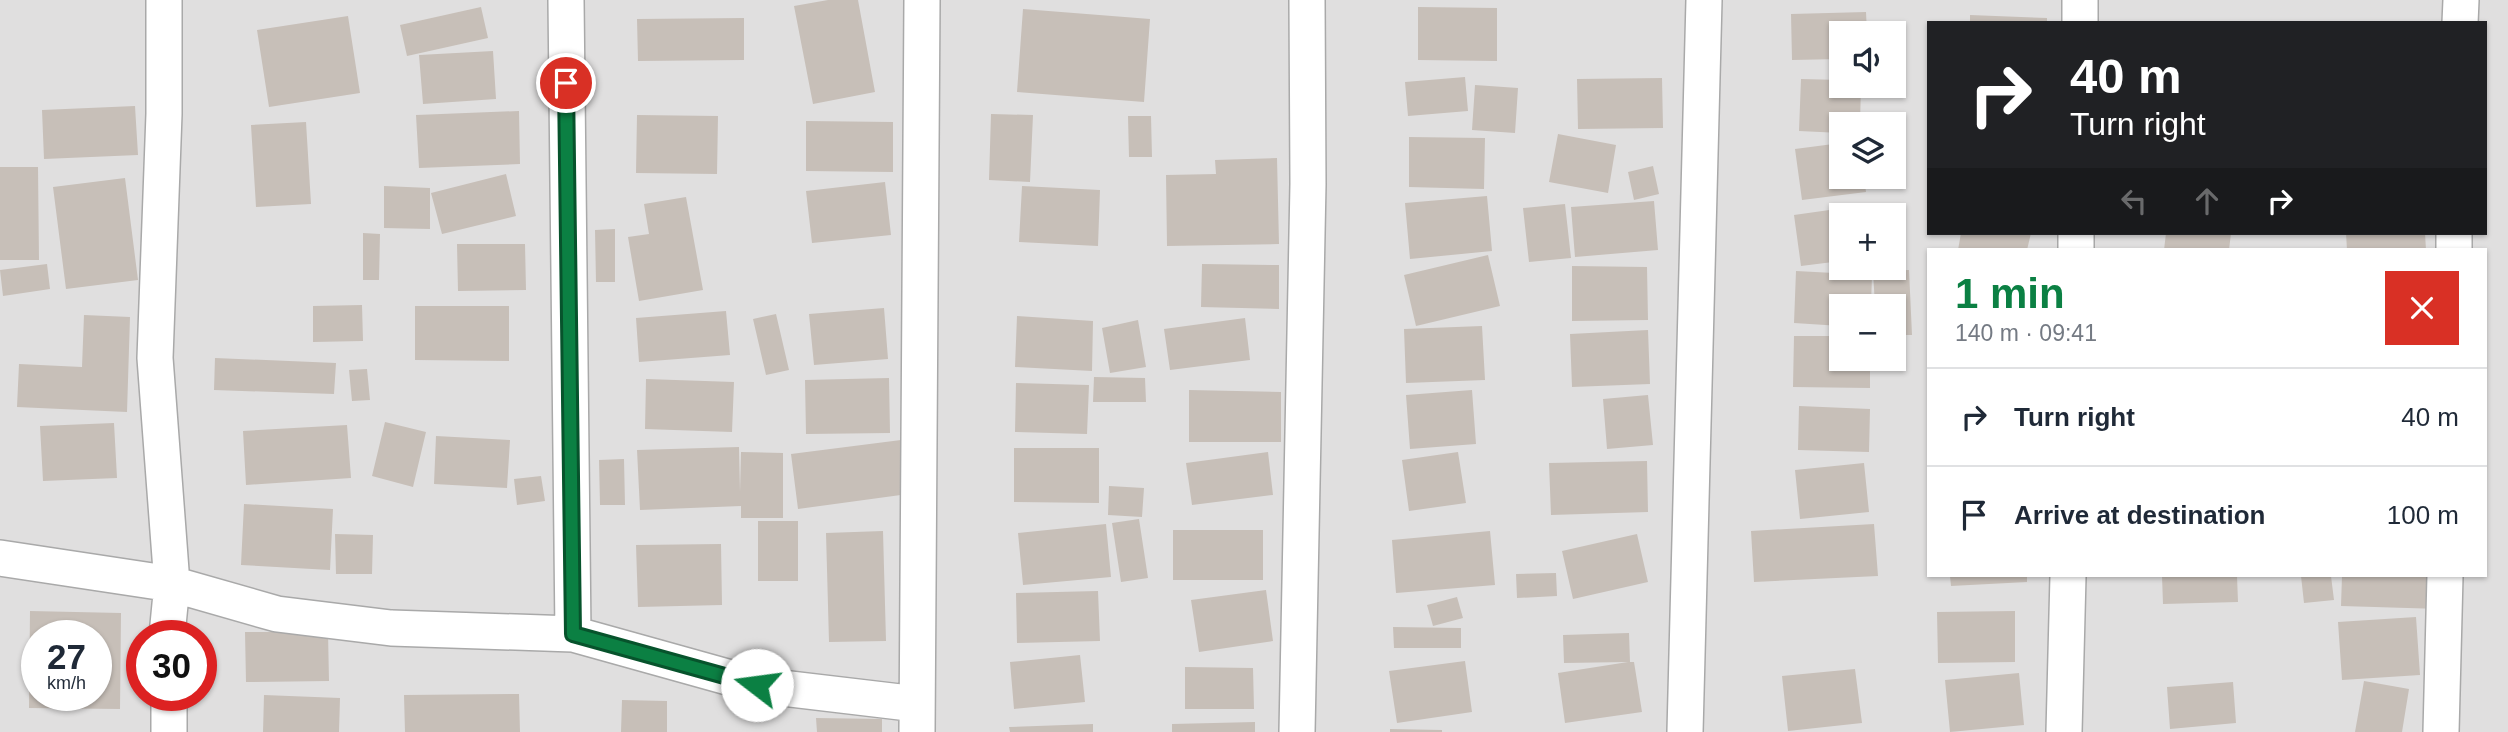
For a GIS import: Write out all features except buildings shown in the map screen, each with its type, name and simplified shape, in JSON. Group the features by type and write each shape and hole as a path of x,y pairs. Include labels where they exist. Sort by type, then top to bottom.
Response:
{"street":[{"path":"164,0 164,114 155,358 172,584 168,620"},
{"path":"566,0 573,634"},
{"path":"0,558 172,584 277,614 391,628 573,634 757,685 917,718 922,0"},
{"path":"1297,732 1307,197 1307,0"},
{"path":"1685,732 1704,0"},
{"path":"2080,0 2080,21"},
{"path":"2460,21 2461,0"},
{"path":"2064,732 2068,577"},
{"path":"2441,732 2445,577"},
{"path":"169,711 169,732"}],"shaded area":[{"path":"0,0 2508,0 2508,732 0,732"}],"route":[{"path":"566,83 573,634 757,685"}]}
